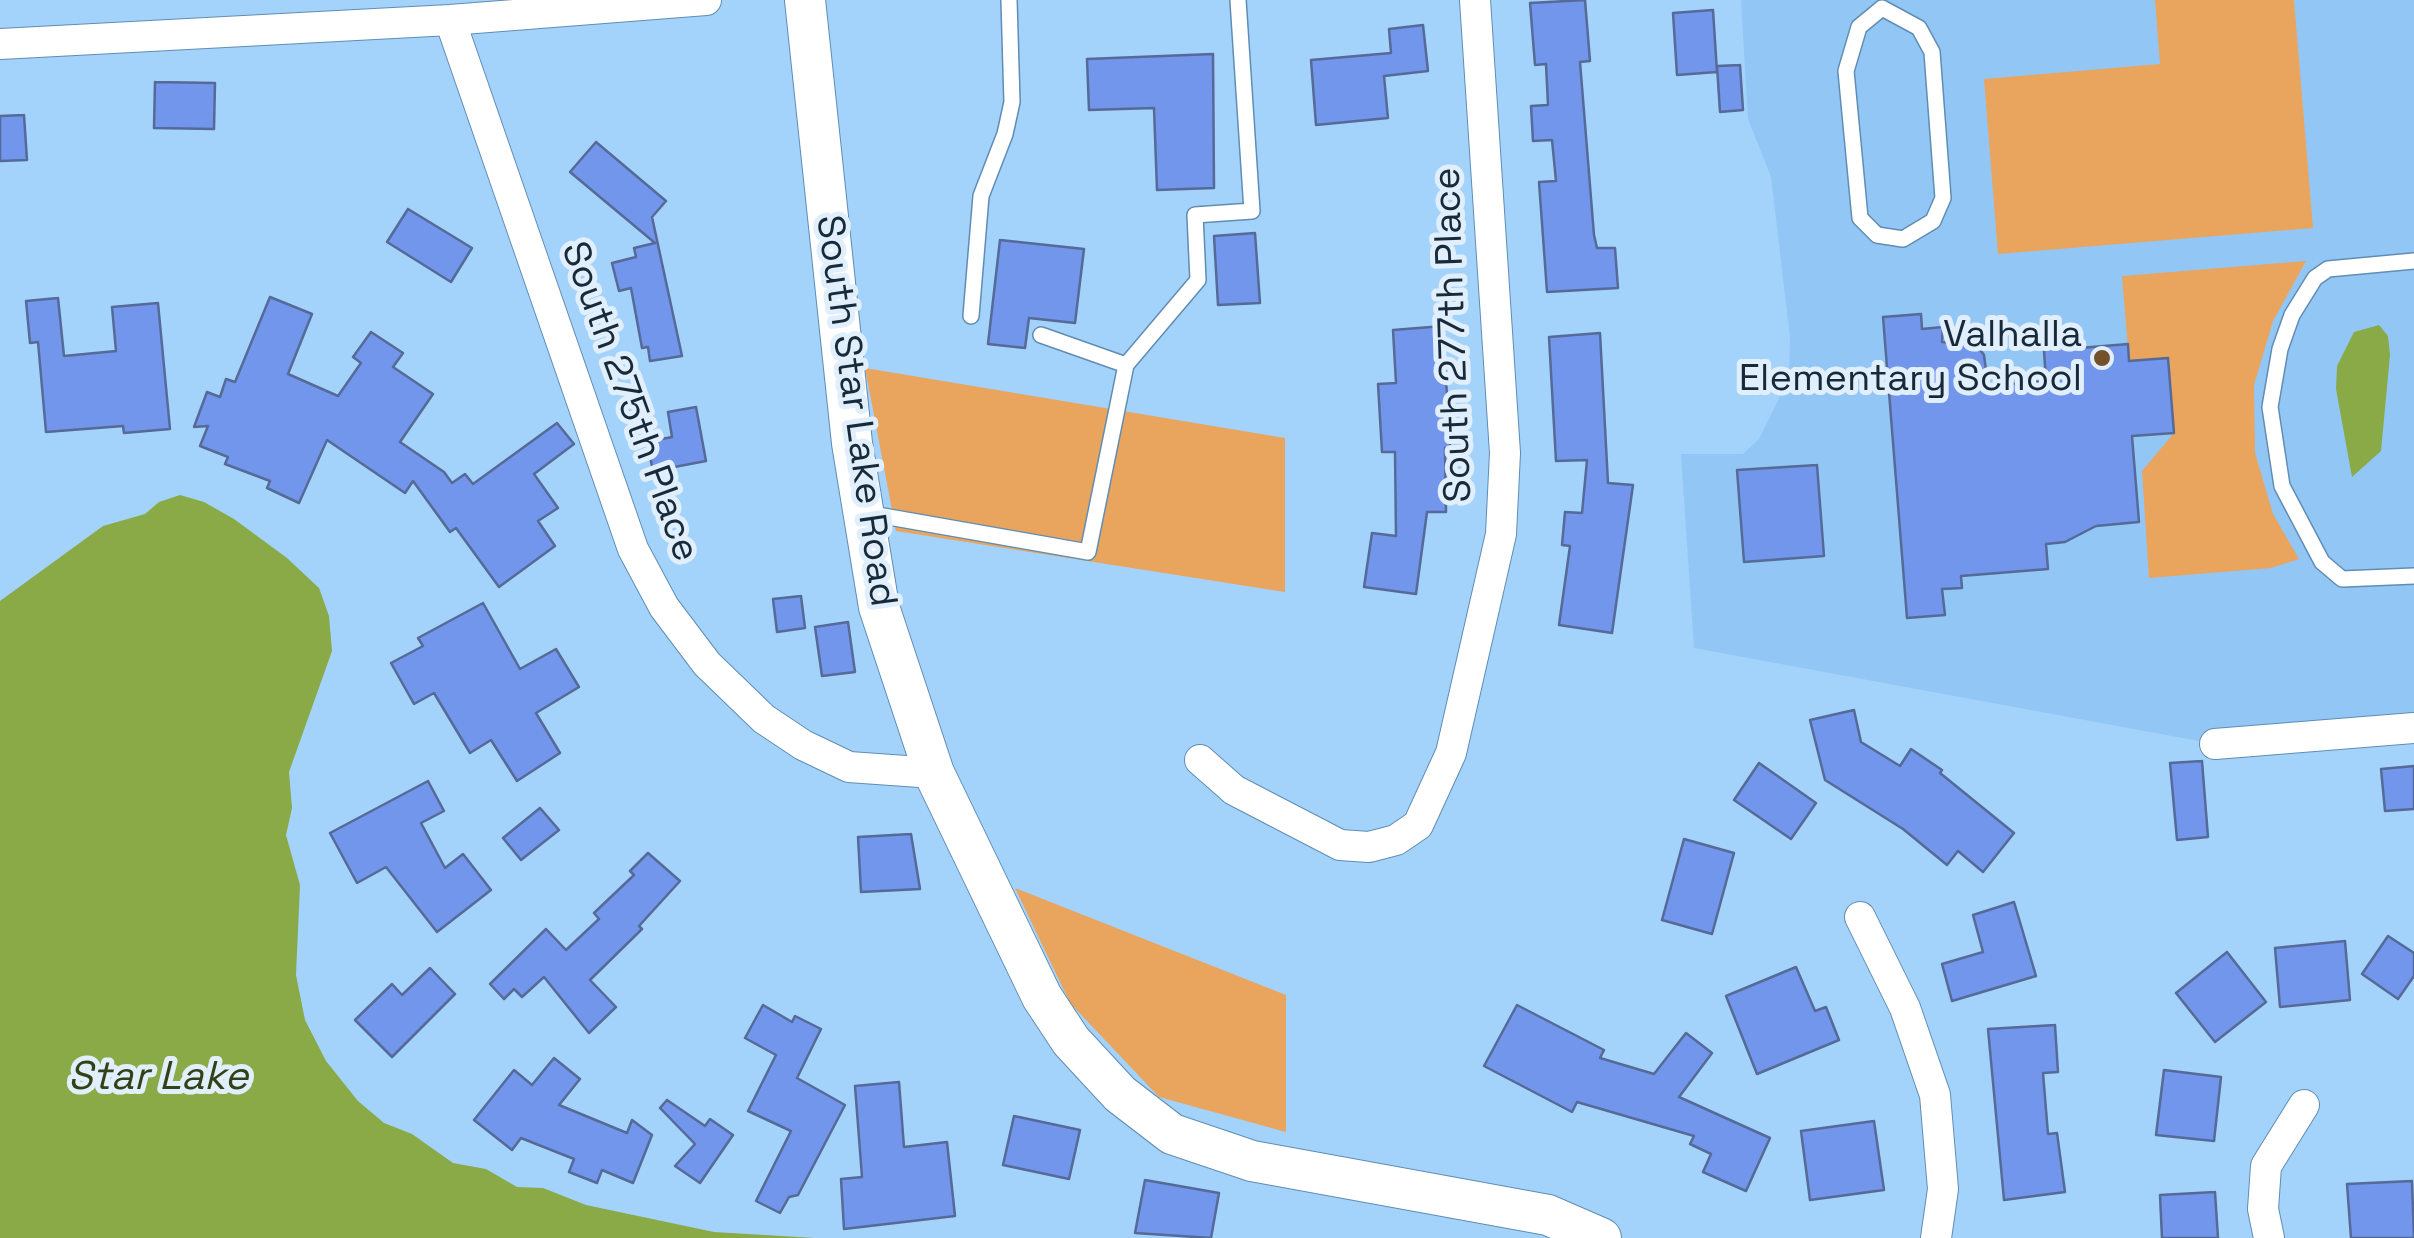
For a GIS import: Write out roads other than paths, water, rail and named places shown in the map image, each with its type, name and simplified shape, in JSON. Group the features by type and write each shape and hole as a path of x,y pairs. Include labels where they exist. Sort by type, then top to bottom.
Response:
{"street":[{"path":"0,44 450,20 706,0"},
{"name":"South Star Lake Road","path":"806,0 852,443 879,606 934,774 1042,997 1072,1041 1146,1118 1209,1149 1252,1161 1548,1216 1601,1238"},
{"name":"South 277th Place","path":"1200,760 1234,790 1340,844 1369,847 1396,840 1418,825 1451,754 1501,534 1505,453 1475,0"},
{"name":"South 275th Place","path":"450,20 632,549 664,607 707,664 764,719 804,745 850,767 934,774"},
{"path":"2215,744 2414,728"},
{"path":"1860,917 1905,1008 1935,1095 1943,1189 1936,1238"},
{"path":"2269,1238 2262,1209 2266,1166 2304,1105"}],"lane":[{"path":"971,316 982,196 1005,134 1012,102 1009,0"},
{"path":"864,513 1088,552 1126,365 1198,280 1194,215 1252,211 1238,0"},
{"path":"1882,4 1919,28 1932,52 1943,198 1933,221 1903,238 1877,235 1860,218 1846,70 1859,27 1882,4"},
{"path":"2414,260 2328,269 2304,294 2280,349 2270,408 2282,486 2299,524 2332,573 2342,580 2414,576"},
{"path":"1041,335 1126,365"}],"water":[{"path":"2379,325 2388,336 2390,355 2381,451 2352,477 2336,389 2337,366 2354,332"},
{"name":"Star Lake","path":"180,495 204,502 234,519 287,558 319,588 329,616 332,651 289,772 292,808 286,835 300,885 296,975 305,1020 326,1061 358,1101 384,1123 412,1134 453,1163 486,1169 517,1187 543,1188 586,1205 714,1232 815,1238 0,1238 0,601 103,526 145,514 159,502"}],"place":[{"name":"Valhalla Elementary School","path":"2102,358"}]}
